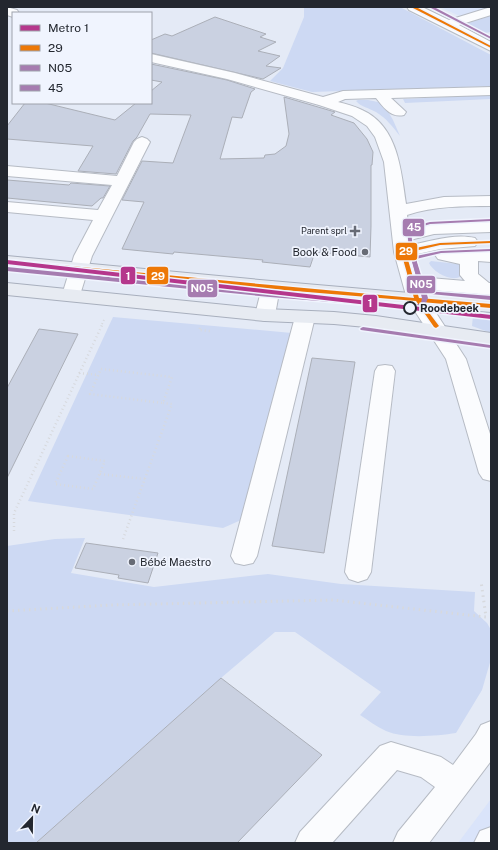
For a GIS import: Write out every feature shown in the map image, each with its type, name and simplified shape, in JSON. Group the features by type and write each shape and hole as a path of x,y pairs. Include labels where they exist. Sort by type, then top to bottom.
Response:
{"main road":[{"path":"7,261 271,287 416,299 489,295"},
{"path":"7,289 265,315 376,322 491,339"}],"street":[{"path":"413,7 491,47"},
{"path":"447,25 491,11"},
{"path":"152,58 230,76 324,102 357,113 372,123 382,136 392,162 401,231 416,299 456,358 491,473"},
{"path":"324,102 343,95 491,91"},
{"path":"386,94 392,108 403,109"},
{"path":"70,295 80,269 83,256 142,142"},
{"path":"7,171 122,180"},
{"path":"401,231 409,208 446,202 491,201"},
{"path":"7,207 104,216"},
{"path":"401,231 429,215 491,212"},
{"path":"401,231 491,227"},
{"path":"401,231 440,244 485,251"},
{"path":"485,251 443,252 469,261 468,277 489,295"},
{"path":"430,284 489,295"},
{"path":"265,315 271,287"},
{"path":"244,556 305,317"},
{"path":"358,572 385,371"},
{"path":"409,843 456,785 487,743 491,734"},
{"path":"311,843 391,755 430,766 456,785"}],"path":[{"path":"14,531 14,513 108,312"},
{"path":"123,539 172,404 163,403 90,394 101,370 172,377 163,403"},
{"path":"79,373 99,375"},
{"path":"68,456 105,461 100,474 93,489 55,484 68,456"},
{"path":"100,474 145,479"},
{"path":"7,611 111,605 332,600 486,617 481,581"}],"shaded area":[{"path":"304,7 400,7 491,55 491,86 312,92 270,81 283,68 304,17"},
{"path":"440,7 491,7 491,30 466,19"},
{"path":"491,16 491,32 485,33 491,36 491,40 462,25"},
{"path":"491,95 491,99 405,103 403,99"},
{"path":"356,101 383,103 400,136 383,117 360,105"},
{"path":"431,261 460,265 461,276 453,278 443,276 434,270 429,263"},
{"path":"491,312 491,333 472,326 473,315"},
{"path":"113,317 292,333 248,517 223,528 28,501"},
{"path":"85,538 71,573 154,587 268,574 341,584 475,592 474,611 487,623 491,630 491,659 482,690 456,733 421,736 394,734 386,731 360,715 381,692 295,632 275,632 221,678 36,843 7,843 7,546 55,539"},
{"path":"491,799 491,843 458,843"}],"building":[{"path":"215,17 266,34 260,37 276,42 258,51 280,56 266,66 281,68 263,79 152,53 152,40 165,34 172,36"},
{"path":"152,64 227,80 255,89 251,92 242,118 232,117 220,159 264,158 265,155 275,154 286,146 289,134 284,97 335,112 331,115 354,123 367,139 373,152 371,165 370,257 315,252 310,267 262,262 263,260 122,249 144,202 122,200 142,161 173,163 191,115 150,114 137,137 133,141 116,174 78,171 93,146 7,139 7,126 24,104 49,104 115,120 135,104 152,104 152,90 162,82 152,80"},
{"path":"7,180 69,185 71,183 110,186 103,198 92,206 7,198"},
{"path":"39,329 78,334 7,478 7,388"},
{"path":"312,358 355,362 324,553 272,546"},
{"path":"86,543 158,553 148,583 118,578 119,575 75,568"},
{"path":"221,678 322,755 237,843 36,843"}],"metro line":[{"name":"1","path":"7,262 491,317"}],"transit line":[{"name":"29","path":"413,7 491,47"},
{"name":"45","path":"431,7 491,38"},
{"name":"45","path":"491,220 430,223 409,229 411,250 423,292 491,298"},
{"name":"29","path":"436,326 417,299 403,252 440,244 491,242"},
{"name":"N05","path":"7,269 270,295 417,307 423,304 425,298 413,258 441,252 491,250"},
{"name":"29","path":"7,261 271,287 491,306"},
{"name":"N05","path":"363,329 490,347"}],"place":[{"name":"Parent sprl","path":"355,231"},
{"name":"Book & Food","path":"365,252"},
{"name":"Roodebeek","path":"410,308"},
{"name":"Bébé Maestro","path":"132,562"}]}
